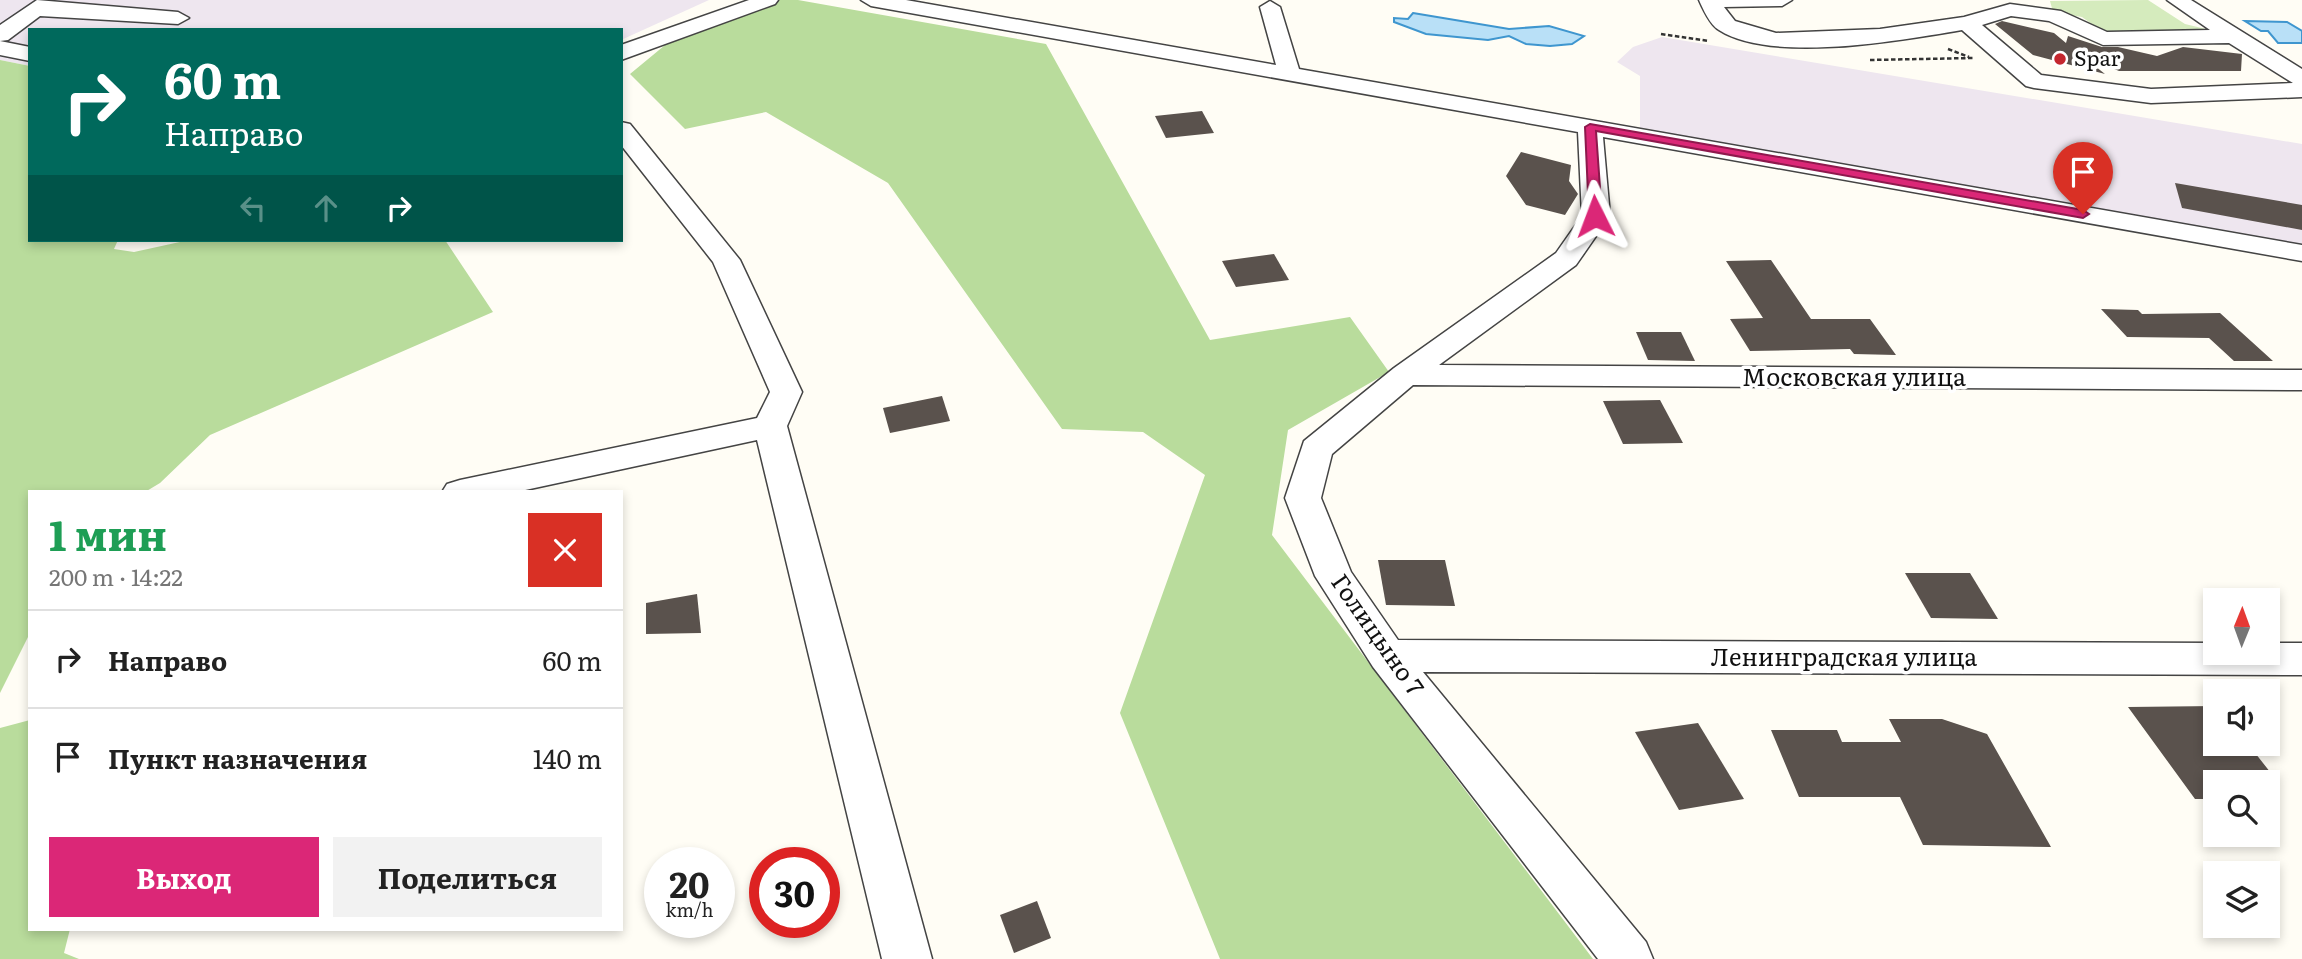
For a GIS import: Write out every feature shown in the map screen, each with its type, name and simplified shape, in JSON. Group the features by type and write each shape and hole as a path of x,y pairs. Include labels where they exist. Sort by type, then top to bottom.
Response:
{"street":[{"path":"623,52 768,0"},
{"path":"871,0 2302,253"},
{"path":"1709,0 1782,0"},
{"path":"1709,0 1726,26 1752,34 1793,38 1875,38 1967,23 2004,5 2054,15 2103,39 2234,36"},
{"path":"2177,0 2302,79"},
{"path":"0,35 44,5 178,18"},
{"path":"1270,7 1290,75"},
{"path":"1967,23 2034,81 2151,96 2302,90"},
{"path":"0,48 28,54"},
{"name":"Голицыно 7","path":"1590,127 1595,216 1566,259 1405,375 1316,449 1303,498 1334,576 1387,656 1628,959"},
{"path":"623,131 726,260 786,392 770,426 907,959"},
{"name":"Московская улица","path":"1405,375 2302,380"},
{"path":"469,490 770,426"},
{"name":"Ленинградская улица","path":"1387,656 2302,659"}],"shaded area":[{"path":"0,0 709,0 623,39 623,28 28,28 28,66 0,60"},
{"path":"1662,37 2302,144 2302,245 1640,128 1640,76 1617,62 1633,47"}],"green space":[{"path":"777,0 798,0 1046,44 1210,340 1350,317 1389,372 1288,430 1272,535 1593,959 1220,959 1120,713 1205,475 1143,432 1062,429 888,183 766,112 685,129 630,74 676,36"},
{"path":"2148,0 2185,24 2210,30 2103,32 2082,17 2053,12 2050,1"},
{"path":"0,60 28,66 28,242 117,242 114,249 134,252 180,242 446,242 493,312 210,435 160,483 148,490 28,490 28,637 0,693"},
{"path":"28,721 28,931 70,931 64,953 79,959 0,959 0,728"}],"water":[{"path":"1413,13 1509,29 1549,26 1584,36 1572,44 1550,46 1526,44 1509,36 1488,40 1426,34 1394,22 1394,18 1408,19"},
{"path":"2245,21 2287,22 2302,31 2302,43 2278,43 2268,31 2261,31"}],"building":[{"path":"2002,21 2054,33 2066,43 2068,36 2102,47 2118,47 2157,56 2183,47 2242,54 2241,71 2119,71 2081,55 2105,74 2033,55 1995,24"},
{"path":"1202,111 1214,133 1166,138 1155,116"},
{"path":"1521,152 1571,165 1569,181 1578,194 1565,215 1526,205 1506,176"},
{"path":"2175,183 2302,205 2302,230 2182,208"},
{"path":"1274,254 1289,280 1236,287 1222,261"},
{"path":"1771,260 1811,319 1870,319 1896,355 1854,354 1850,349 1750,351 1730,319 1763,318 1726,261"},
{"path":"2101,309 2138,310 2142,314 2220,313 2273,361 2234,361 2209,338 2127,337"},
{"path":"1636,332 1681,332 1695,361 1648,360"},
{"path":"942,396 950,421 890,433 883,408"},
{"path":"1660,400 1683,443 1623,444 1603,401"},
{"path":"1378,560 1445,560 1455,606 1386,605"},
{"path":"1905,573 1970,573 1998,619 1931,618"},
{"path":"697,594 701,633 646,634 646,603"},
{"path":"2203,706 2203,756 2257,756 2269,770 2203,770 2203,799 2195,799 2128,707"},
{"path":"1889,719 1942,719 1987,734 2051,847 1923,845 1900,797 1799,797 1771,730 1837,730 1842,742 1901,742"},
{"path":"1698,723 1744,799 1679,810 1635,732"},
{"path":"1037,901 1051,938 1014,953 1000,915"}],"place":[{"name":"Spar","path":"2060,59"}],"route":[{"path":"1595,216 1590,127 2083,214"}]}
